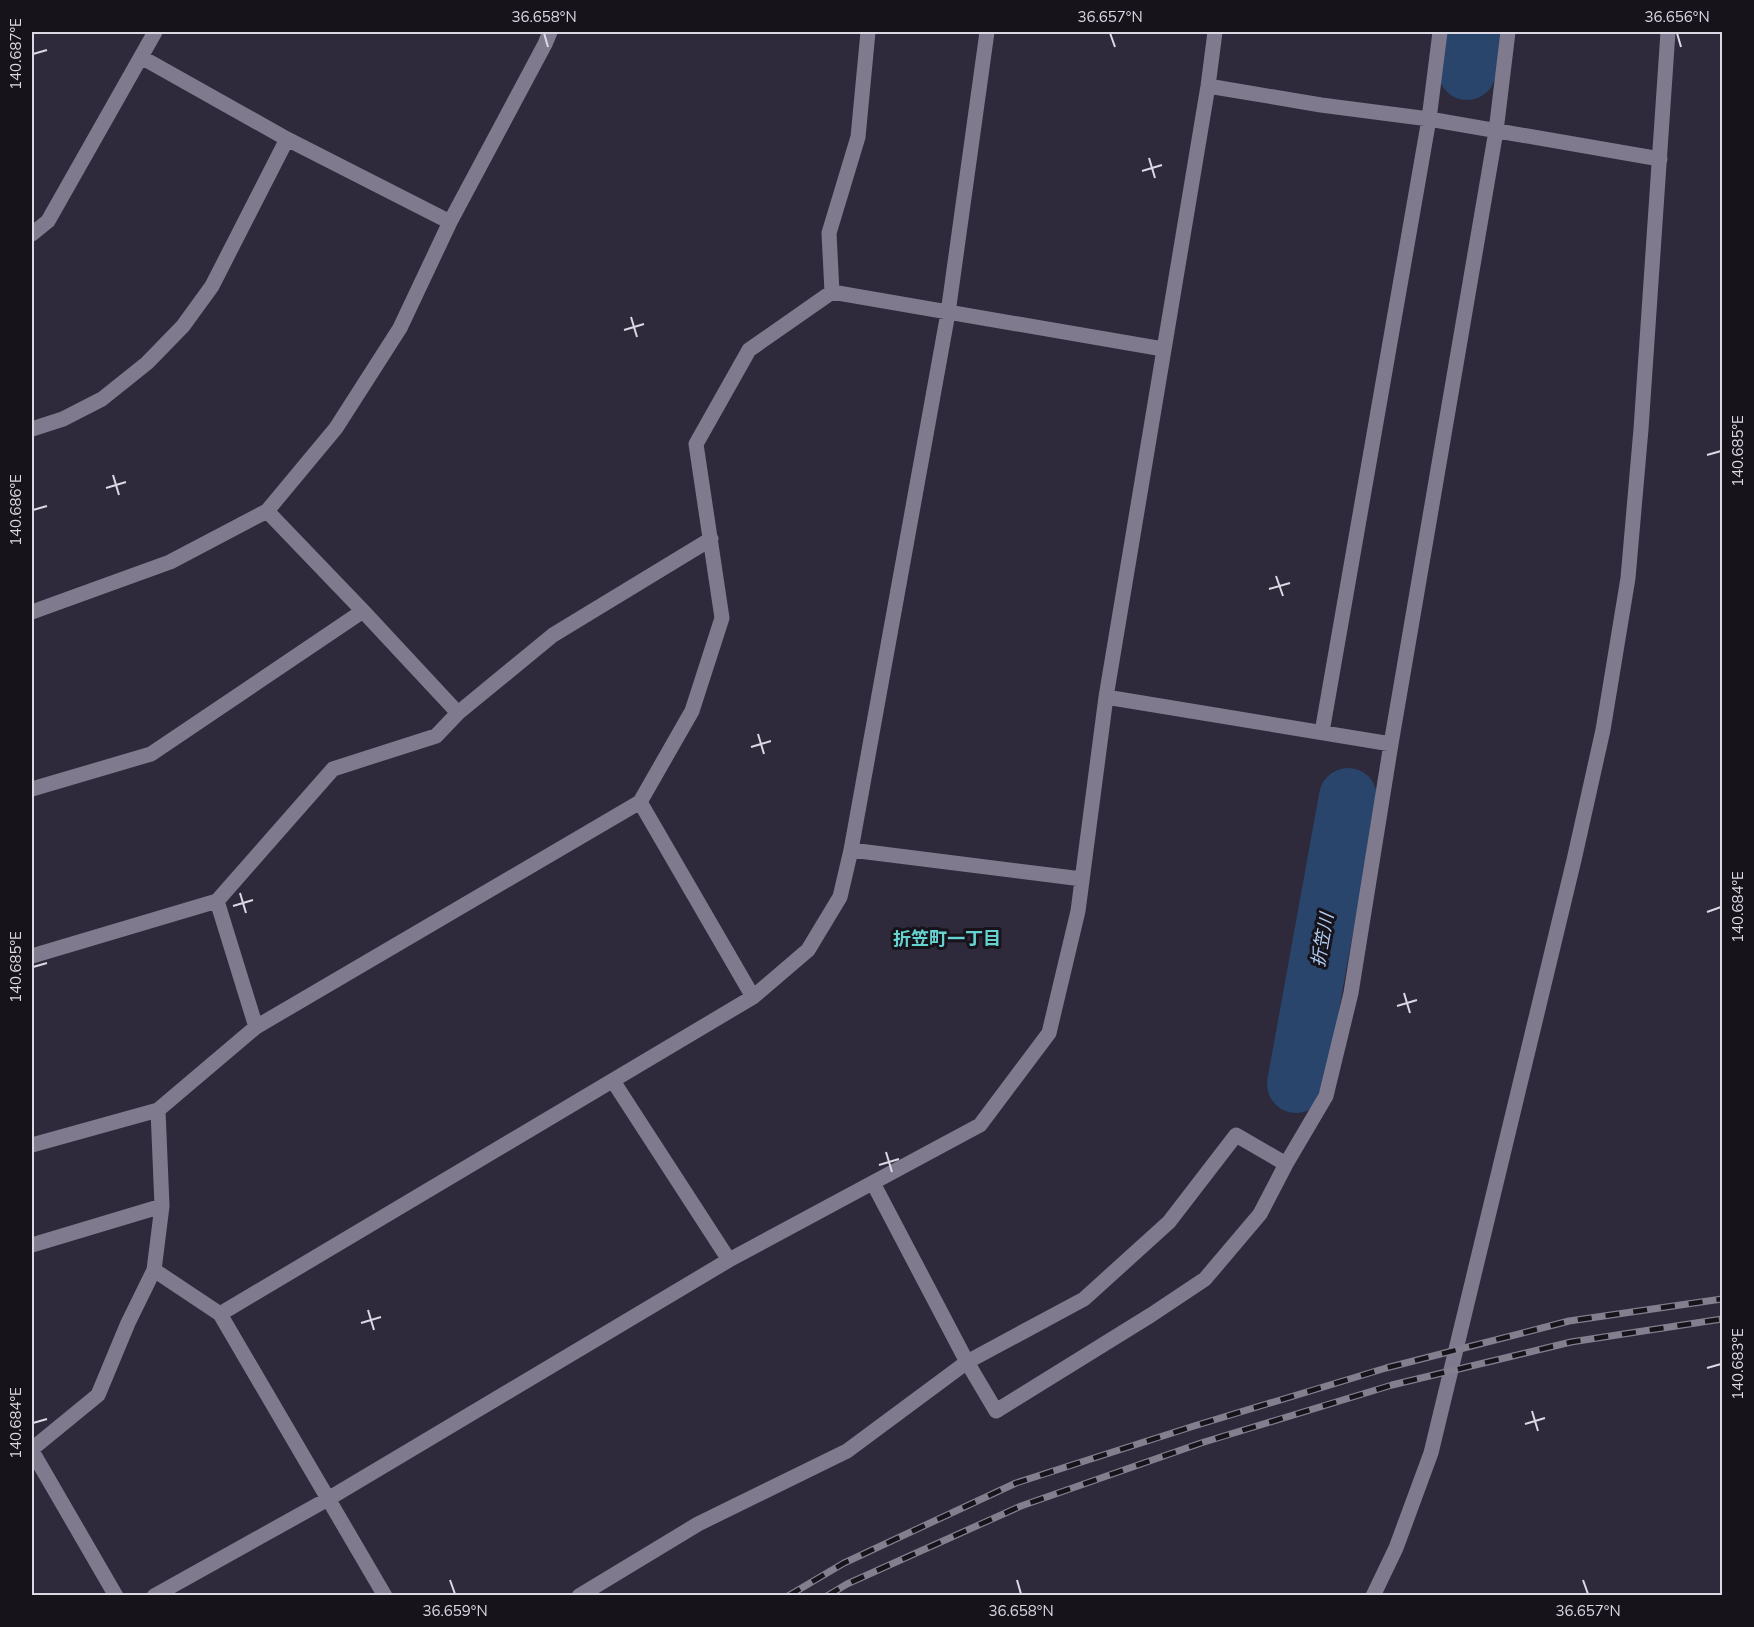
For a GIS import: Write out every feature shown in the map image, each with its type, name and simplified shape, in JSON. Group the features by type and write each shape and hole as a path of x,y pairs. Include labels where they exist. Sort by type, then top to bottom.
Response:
{"street":[{"path":"32,234 48,221 155,32"},
{"path":"32,612 170,562 267,511 336,428 400,328 450,222 550,32"},
{"path":"832,292 829,233 858,137 868,32"},
{"path":"220,1314 753,997 808,950 840,897 851,850 948,312 987,32"},
{"path":"154,1596 328,1499 729,1260 980,1125 1049,1033 1078,911 1106,697 1208,86 1215,32"},
{"path":"1322,732 1429,119 1440,32"},
{"path":"873,1182 967,1362 996,1411 1205,1279 1260,1214 1326,1096 1348,1004 1496,131 1508,32"},
{"path":"1373,1596 1396,1548 1431,1453 1574,860 1603,730 1628,578 1641,429 1668,32"},
{"path":"141,57 287,139 450,222"},
{"path":"1208,86 1321,105 1429,119 1660,159"},
{"path":"32,429 63,419 102,399 147,363 183,326 212,286 287,139"},
{"path":"32,1145 158,1110 256,1027 640,802 692,711 722,618 696,444 748,350 832,292 1163,349"},
{"path":"267,511 458,713"},
{"path":"32,956 217,901 333,769 436,736 458,713 553,635 711,539"},
{"path":"32,789 151,754 363,611"},
{"path":"1106,697 1391,744"},
{"path":"640,802 753,997"},
{"path":"851,850 1082,879"},
{"path":"217,901 256,1027"},
{"path":"613,1081 729,1260"},
{"path":"116,1596 32,1450 99,1395 128,1323 154,1270 162,1206 158,1110"},
{"path":"579,1596 698,1524 847,1451 967,1362 1084,1299 1169,1222 1236,1135 1286,1164"},
{"path":"32,1245 162,1206"},
{"path":"154,1270 220,1314 385,1596"}],"waterway":[{"name":"折笠川","path":"1467,71 1474,32"},
{"name":"折笠川","path":"1296,1084 1348,797"}],"railway":[{"path":"788,1596 844,1563 1016,1483 1194,1426 1386,1368 1569,1321 1722,1299"},
{"path":"827,1596 847,1584 1021,1506 1201,1443 1392,1385 1571,1342 1722,1319"}],"district":[{"name":"折笠町一丁目","path":"947,938"}]}
